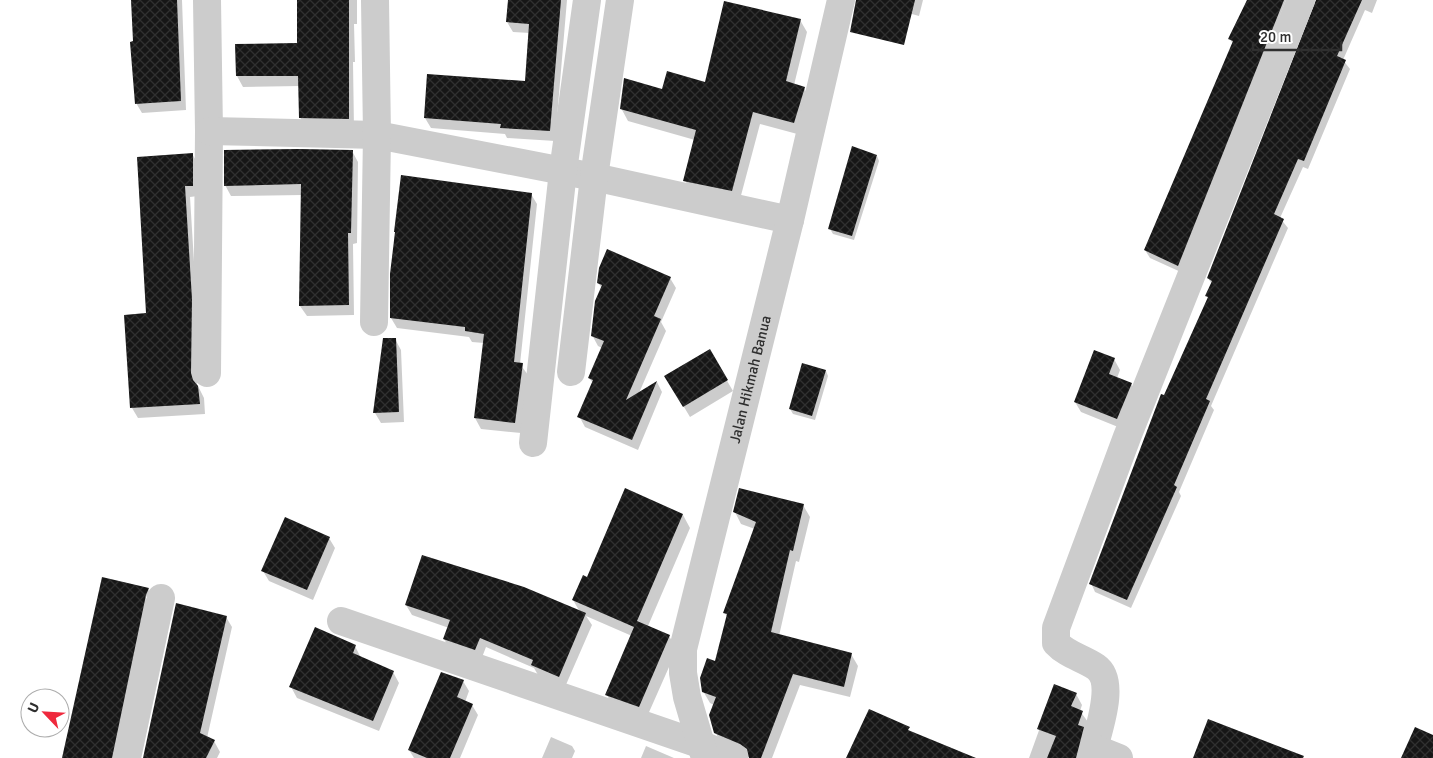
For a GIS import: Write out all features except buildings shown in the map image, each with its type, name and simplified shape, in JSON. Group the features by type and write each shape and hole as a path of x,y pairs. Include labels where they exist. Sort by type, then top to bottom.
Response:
{"street":[{"path":"207,0 209,131 207,373"},
{"path":"374,322 377,135 375,0"},
{"path":"533,443 563,172 587,0"},
{"path":"571,372 594,178 620,0"},
{"name":"Jalan Hikmah Banua","path":"703,751 683,673 684,649 790,220 841,0"},
{"path":"1119,758 1092,753 1106,696 1104,676 1097,668 1061,649 1056,643 1056,628 1127,438 1301,0"},
{"path":"209,131 377,135 594,178 790,220"},
{"path":"127,758 161,598"},
{"path":"341,621 703,751 734,758"}]}
